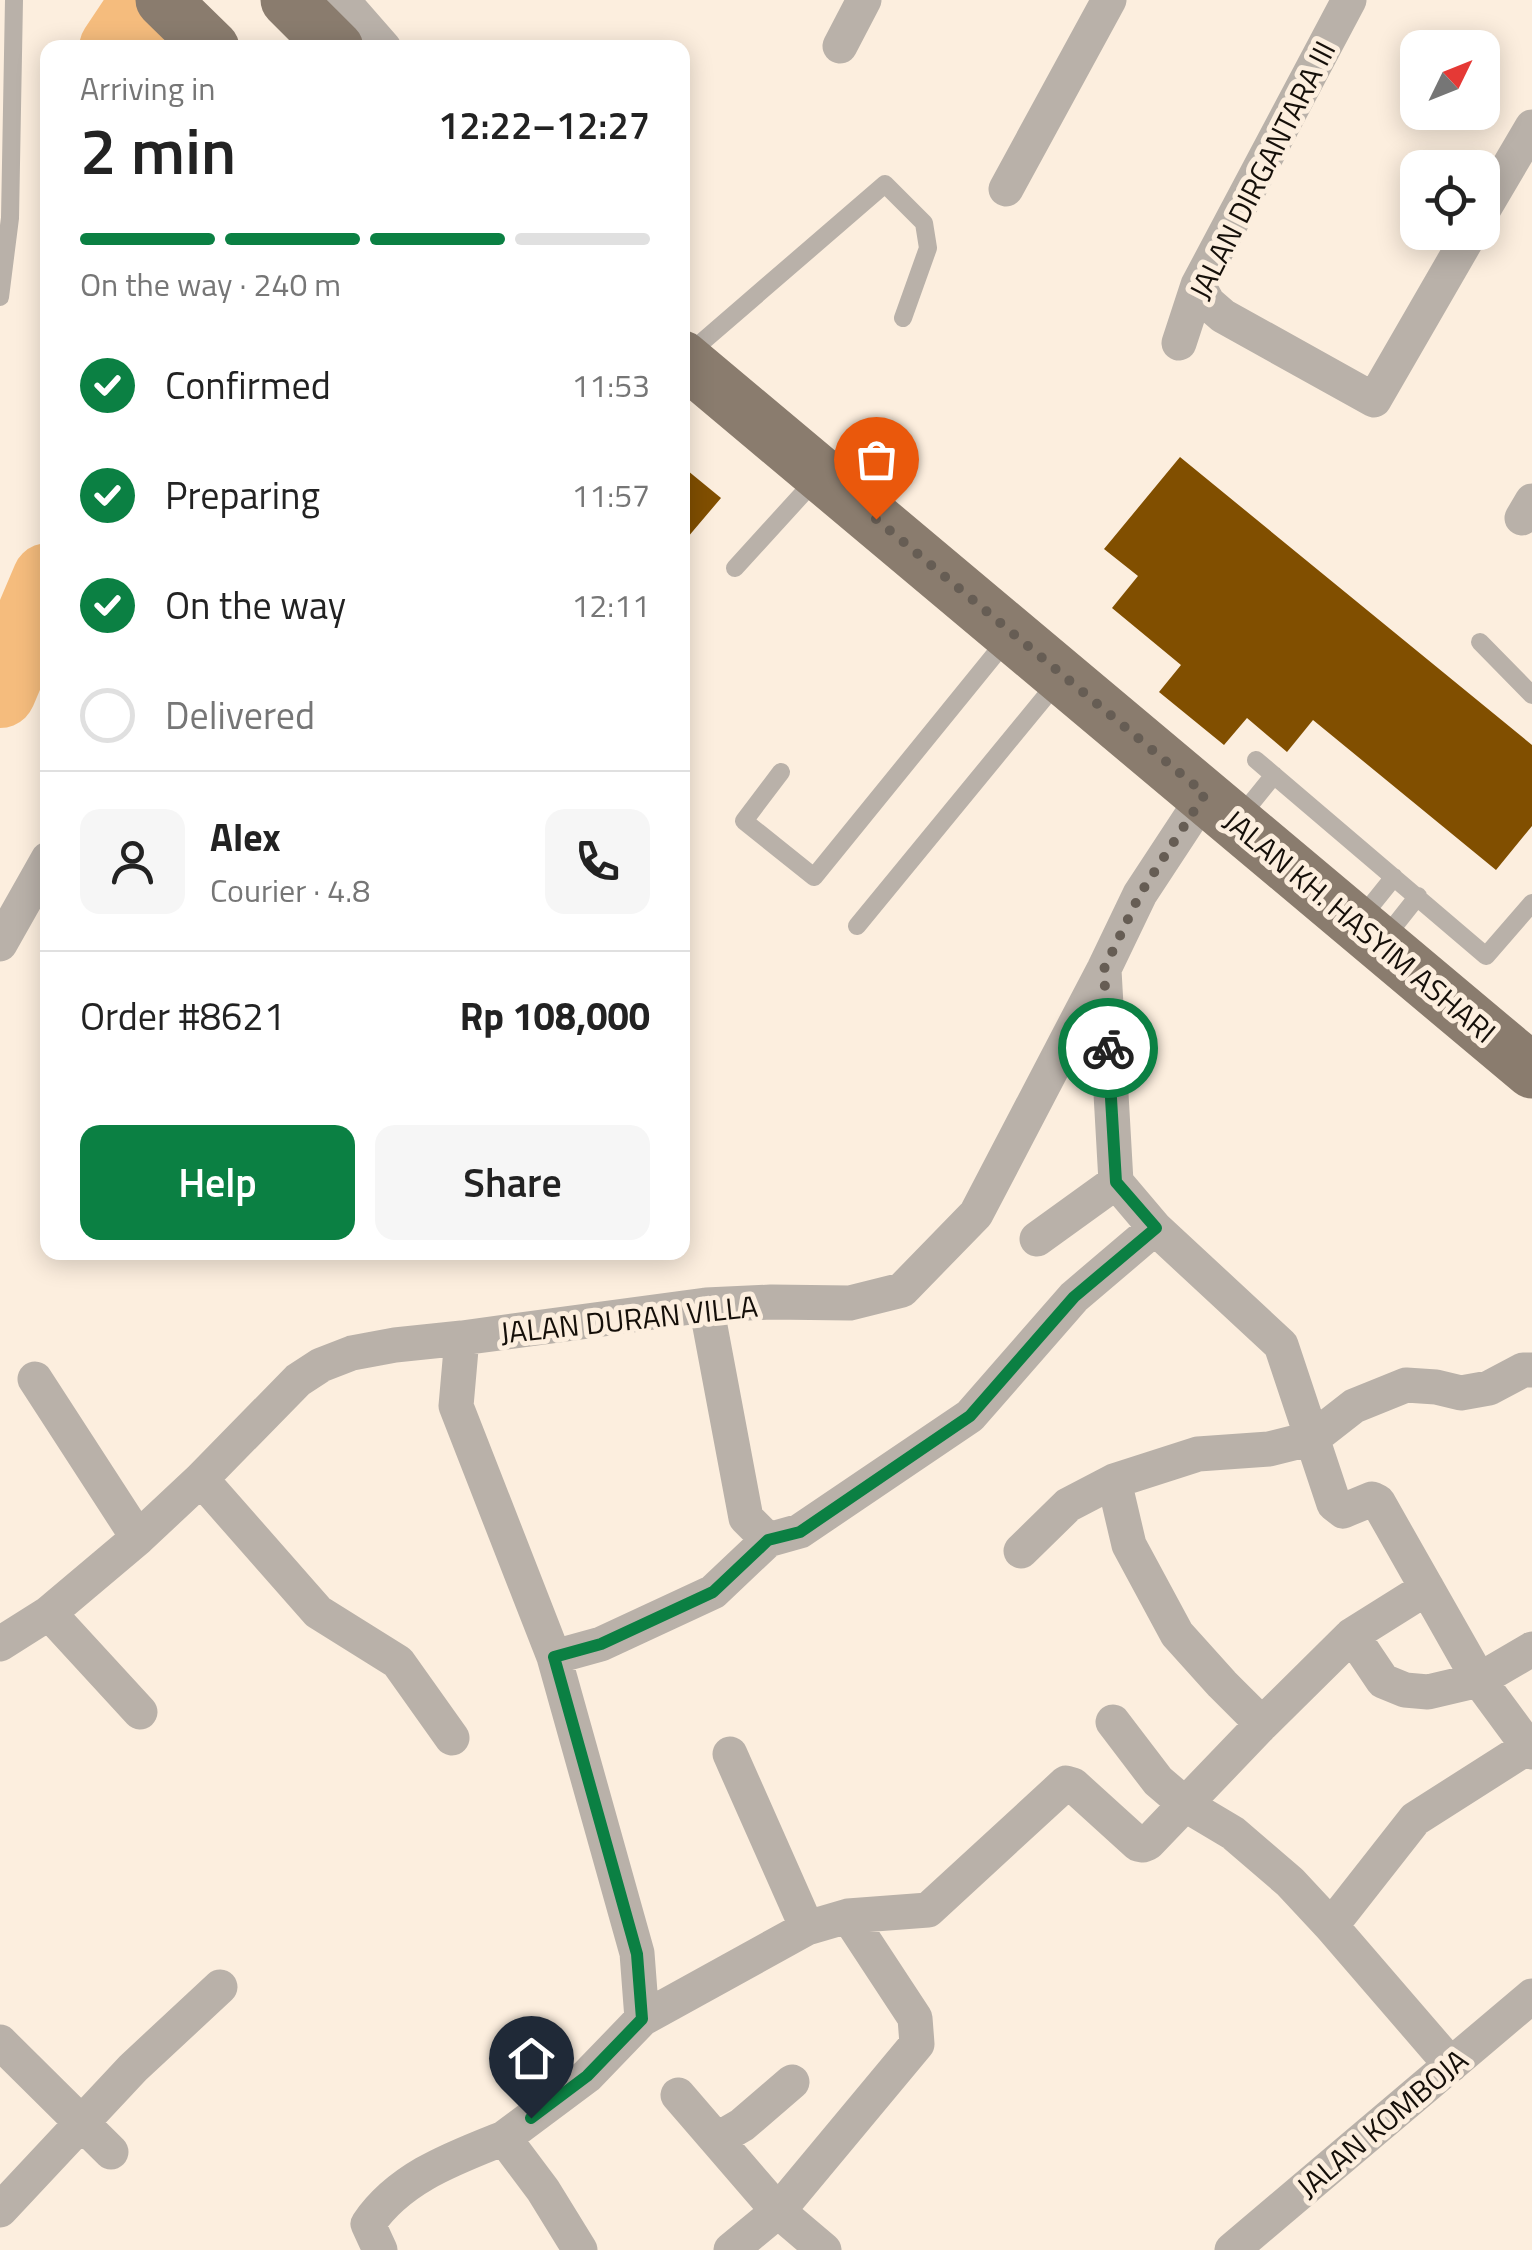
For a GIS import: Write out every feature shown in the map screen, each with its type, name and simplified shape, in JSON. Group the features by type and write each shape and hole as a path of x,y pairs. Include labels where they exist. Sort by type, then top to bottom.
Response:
{"main road":[{"path":"164,0 204,40"},
{"name":"JALAN KH. HASYIM ASHARI","path":"690,364 1532,1070"}],"street":[{"path":"840,46 864,0"},
{"path":"1006,189 1109,0"},
{"name":"JALAN DIRGANTARA III","path":"1180,343 1198,284 1350,0"},
{"path":"316,15 368,40"},
{"path":"1500,181 1532,127"},
{"path":"1198,284 1208,303 1223,316 1374,400 1461,250"},
{"name":"JALAN DURAN VILLA","path":"0,1644 49,1612 138,1538 298,1380 352,1352 706,1305 850,1303 902,1290 976,1214 1140,894 1221,808"},
{"path":"0,944 40,873"},
{"path":"1104,969 1116,1182 1156,1228 1281,1345 1334,1504 1343,1510 1372,1499 1378,1502 1479,1680 1530,1750 1415,1819 1331,1926"},
{"path":"1037,1239 1116,1182"},
{"path":"554,1657 601,1644 713,1592 768,1540 800,1532 970,1416 1074,1297 1156,1228"},
{"path":"706,1305 746,1518 768,1540"},
{"path":"462,1338 456,1406 554,1657 637,1954 642,2019"},
{"path":"1021,1550 1068,1505 1114,1481 1198,1454 1268,1449 1313,1438 1354,1406 1406,1386 1436,1386 1461,1392 1488,1388 1523,1370 1532,1370"},
{"path":"34,1379 138,1538"},
{"path":"201,1479 318,1612 398,1662 452,1738"},
{"path":"1114,1481 1129,1544 1177,1634 1262,1724"},
{"path":"380,2250 368,2224 382,2204 414,2178 504,2138 587,2076 642,2019 807,1928 848,1916 928,1910 1066,1783 1138,1844 1148,1843 1352,1636 1428,1588"},
{"path":"49,1612 140,1712"},
{"path":"1352,1636 1383,1681 1406,1690 1428,1692 1479,1680 1532,1648"},
{"path":"1114,1722 1158,1781 1186,1806 1233,1833 1290,1882 1450,2065"},
{"path":"730,1754 807,1928"},
{"path":"732,2250 778,2211 918,2044 915,2018 848,1916"},
{"path":"0,2210 133,2068 220,1987"},
{"name":"JALAN KOMBOJA","path":"1232,2250 1532,1996"},
{"path":"0,2042 111,2152"},
{"path":"718,2139 792,2082"},
{"path":"678,2095 778,2211 824,2250"},
{"path":"504,2138 543,2190 580,2250"}],"lane":[{"path":"0,297 10,218 14,0"},
{"path":"690,352 884,184 924,222 928,248 903,318"},
{"path":"734,568 821,474"},
{"path":"781,772 744,821 814,877 1012,633"},
{"path":"1480,642 1532,694"},
{"path":"856,926 1063,676"},
{"path":"1256,760 1486,956 1532,903"},
{"path":"1221,808 1274,775"},
{"path":"1369,932 1394,877"},
{"path":"1369,932 1418,896"}],"building":[{"path":"1180,457 1532,745 1532,826 1496,870 1313,720 1287,752 1247,718 1224,745 1159,692 1181,665 1112,608 1138,576 1104,549"},
{"path":"690,473 721,498 690,535"}],"waterway":[{"path":"120,40 147,0"},
{"path":"0,692 40,598"}],"way so far":[{"path":"876,519 1205,794 1140,894 1104,969 1108,1048"}],"route":[{"path":"531,2118 587,2076 642,2019 637,1954 554,1657 601,1644 713,1592 768,1540 800,1532 970,1416 1074,1297 1156,1228 1116,1182 1108,1048"}]}
